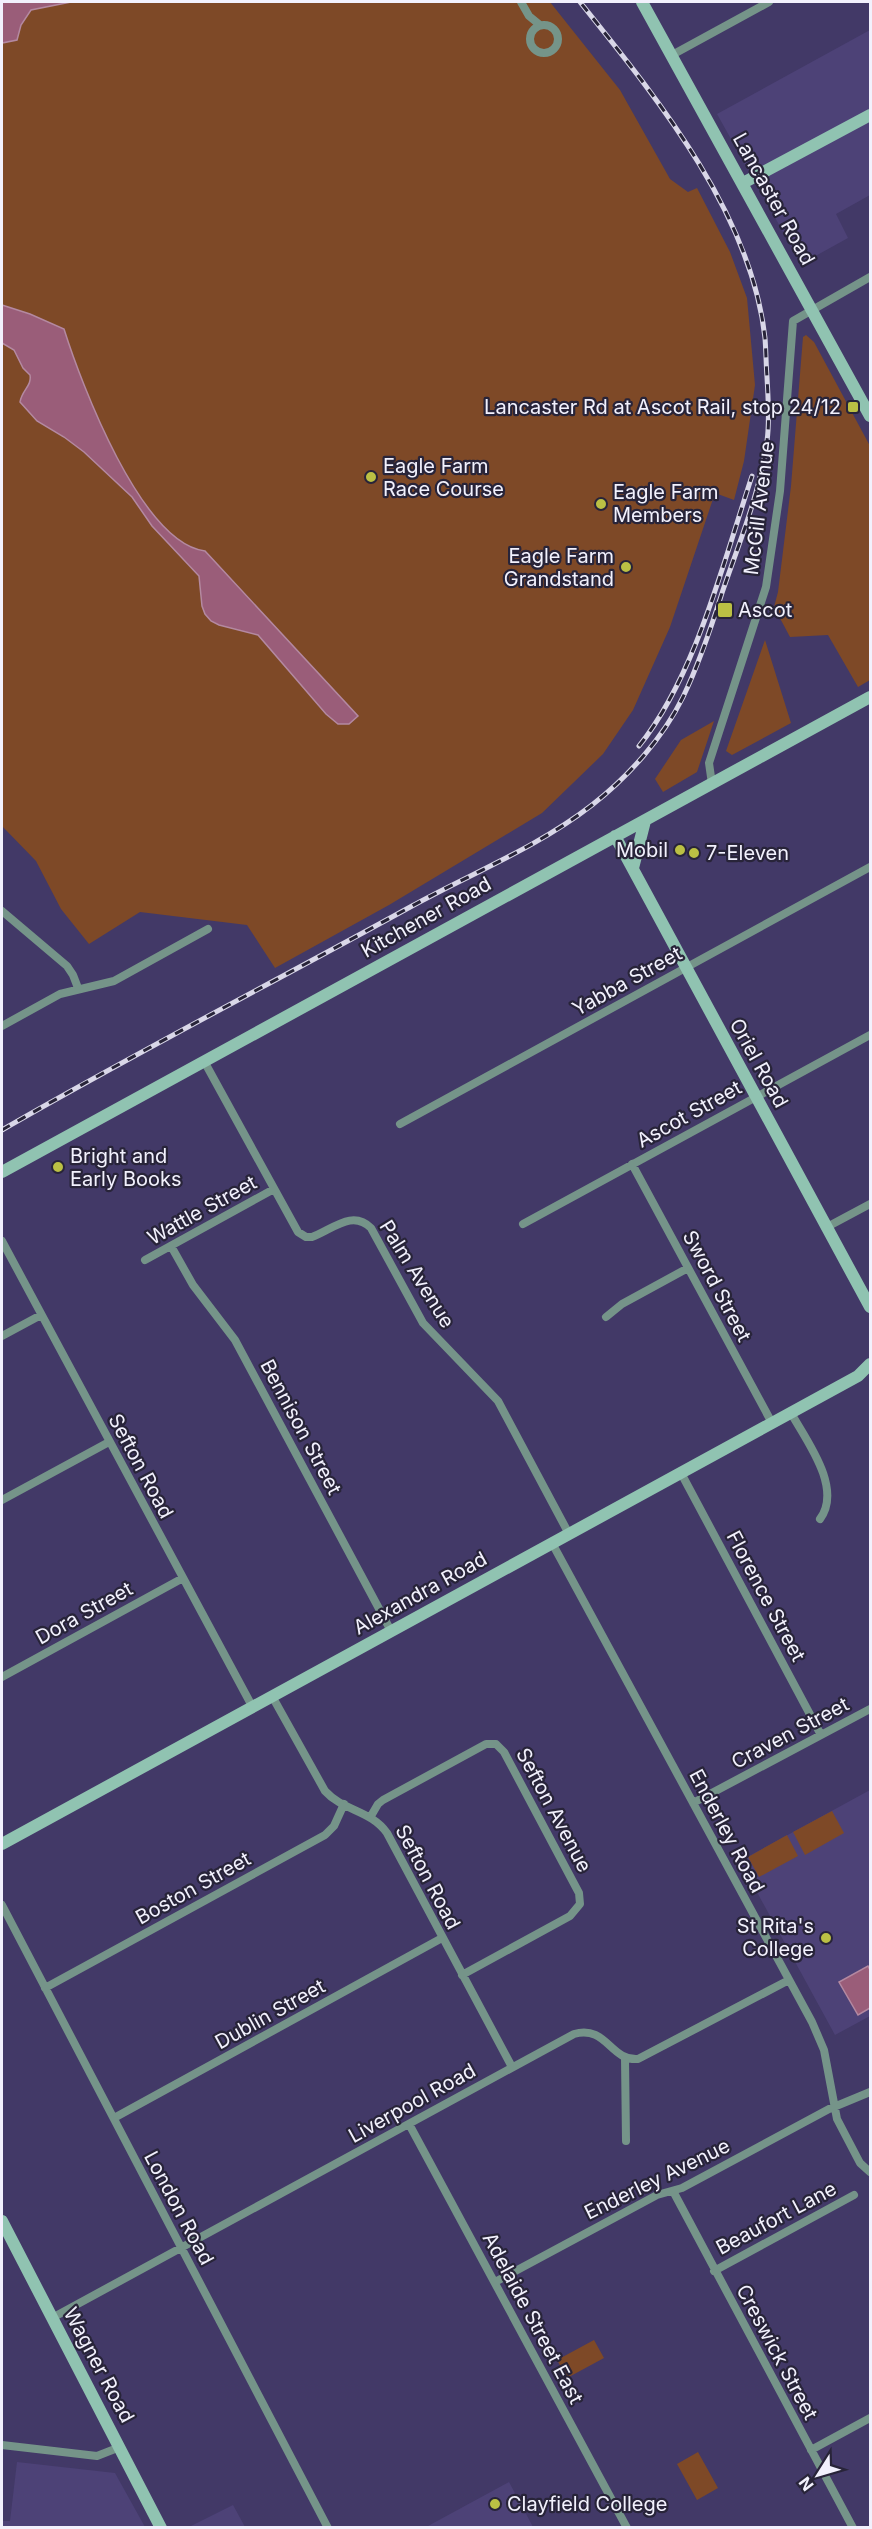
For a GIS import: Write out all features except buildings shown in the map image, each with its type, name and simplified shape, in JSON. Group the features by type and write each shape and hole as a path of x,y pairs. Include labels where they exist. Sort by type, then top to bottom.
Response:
{"street":[{"name":"Lancaster Road","path":"642,2 870,416"},
{"path":"672,55 769,2"},
{"path":"523,6 540,25 549,26 557,32 558,42 553,50 544,53 535,50 530,42 531,33 540,25"},
{"path":"523,6 526,27 531,33"},
{"path":"743,183 870,115"},
{"name":"McGill Avenue","path":"712,784 709,763 766,587 780,491 793,321 870,277"},
{"name":"Kitchener Road","path":"2,1172 870,697"},
{"path":"633,868 645,820"},
{"name":"Oriel Road","path":"615,836 870,1307"},
{"name":"Yabba Street","path":"399,1124 870,867"},
{"path":"2,911 67,966 78,988"},
{"path":"2,1026 60,994 114,981 208,929"},
{"name":"Ascot Street","path":"524,1224 870,1035"},
{"name":"Palm Avenue","path":"204,1061 296,1229 304,1236 312,1237 350,1219 361,1220 371,1228 423,1323 498,1401 569,1534"},
{"name":"Sword Street","path":"632,1164 772,1423"},
{"name":"Wattle Street","path":"145,1260 274,1189"},
{"path":"827,1227 870,1204"},
{"name":"Sefton Road","path":"2,1241 252,1706"},
{"name":"Bennison Street","path":"171,1246 193,1285 235,1340 391,1631"},
{"path":"606,1317 622,1304 688,1269"},
{"path":"2,1336 41,1315"},
{"name":"Alexandra Road","path":"2,1844 791,1413 858,1376 870,1365"},
{"name":"Alexandra Road","path":"858,1376 870,1374"},
{"path":"791,1413 826,1477 826,1508 820,1519"},
{"path":"2,1500 109,1442"},
{"name":"Florence Street","path":"681,1473 822,1735"},
{"name":"Enderley Road","path":"552,1543 821,2043 837,2119 860,2163 870,2172"},
{"name":"Dora Street","path":"2,1677 183,1578"},
{"name":"Sefton Road","path":"272,1696 325,1791 344,1804 371,1816 387,1833 512,2067"},
{"name":"Craven Street","path":"693,1803 870,1708"},
{"name":"Sefton Avenue","path":"371,1816 383,1800 486,1744 496,1744 504,1752 579,1893 580,1904 570,1916 462,1976"},
{"name":"Boston Street","path":"45,1988 325,1835 334,1826 344,1804"},
{"name":"London Road","path":"2,1905 328,2528"},
{"name":"Dublin Street","path":"114,2118 442,1938"},
{"path":"626,2140 626,2058 638,2059 646,2056 789,1980"},
{"name":"Liverpool Road","path":"52,2318 512,2067 582,2032 600,2036 626,2058"},
{"name":"Enderley Avenue","path":"495,2282 657,2195 673,2191 834,2108 870,2092"},
{"name":"Adelaide Street East","path":"410,2124 627,2528"},
{"name":"Creswick Street","path":"673,2191 853,2528"},
{"name":"Beaufort Lane","path":"714,2271 854,2195"},
{"name":"Wagner Road","path":"2,2221 161,2528"},
{"path":"811,2450 870,2418"},
{"path":"2,2445 97,2456 120,2447"}],"shaded area":[{"name":"Eagle Farm Race Course","path":"2,2 550,2 620,90 670,179 688,192 697,188 730,252 747,298 755,385 744,461 734,500 715,493 670,627 633,710 603,754 542,813 389,905 275,968 247,925 140,912 89,944 61,909 36,861 2,826"},
{"path":"2,2 71,2 31,10 21,25 17,40 2,43"},
{"path":"870,30 870,195 836,214 848,238 801,264 717,114"},
{"path":"2,305 64,329 99,421 137,491 158,521 181,541 205,551 358,716 349,724 338,724 326,714 258,635 211,621 202,606 199,576 152,526 132,497 84,452 37,421 20,402 30,382 30,375 23,368 14,350 2,343"},
{"path":"806,335 814,342 870,446 870,680 858,687 828,635 790,637 774,607 778,592 791,486 803,337"},
{"path":"765,640 791,723 732,755 726,751"},
{"path":"714,721 697,772 663,792 655,779 681,740"},
{"name":"St Rita's College","path":"870,1790 870,2016 835,2035 740,1861"},
{"path":"832,1811 844,1833 805,1855 793,1832"},
{"path":"787,1835 798,1856 759,1877 748,1857"},
{"path":"868,1966 870,1970 870,2008 858,2015 839,1982"},
{"path":"594,2340 604,2358 567,2378 557,2360"},
{"path":"698,2452 718,2488 697,2500 677,2464"},
{"path":"17,2462 115,2473 145,2527 2,2527 2,2521 10,2521"},
{"name":"Clayfield College","path":"509,2482 533,2527 428,2526"},
{"path":"233,2505 245,2527 189,2527"}],"railway":[{"path":"2,1130 412,906 550,834 592,805 619,782 655,742 683,697 709,633 748,518 764,460 768,425 765,338 756,291 741,246 720,201 696,158 668,117 580,2"},
{"path":"639,746 659,718 692,652 719,581 752,476"}],"place":[{"name":"Lancaster Rd at Ascot Rail, stop 24/12","path":"853,407"},
{"name":"Eagle Farm Race Course","path":"371,477"},
{"name":"Eagle Farm Members","path":"601,504"},
{"name":"Eagle Farm Grandstand","path":"626,567"},
{"name":"Ascot","path":"725,610"},
{"name":"Mobil","path":"680,850"},
{"name":"7-Eleven","path":"694,853"},
{"name":"Bright and Early Books","path":"58,1167"},
{"name":"St Rita's College","path":"826,1938"},
{"name":"Clayfield College","path":"495,2504"}]}
